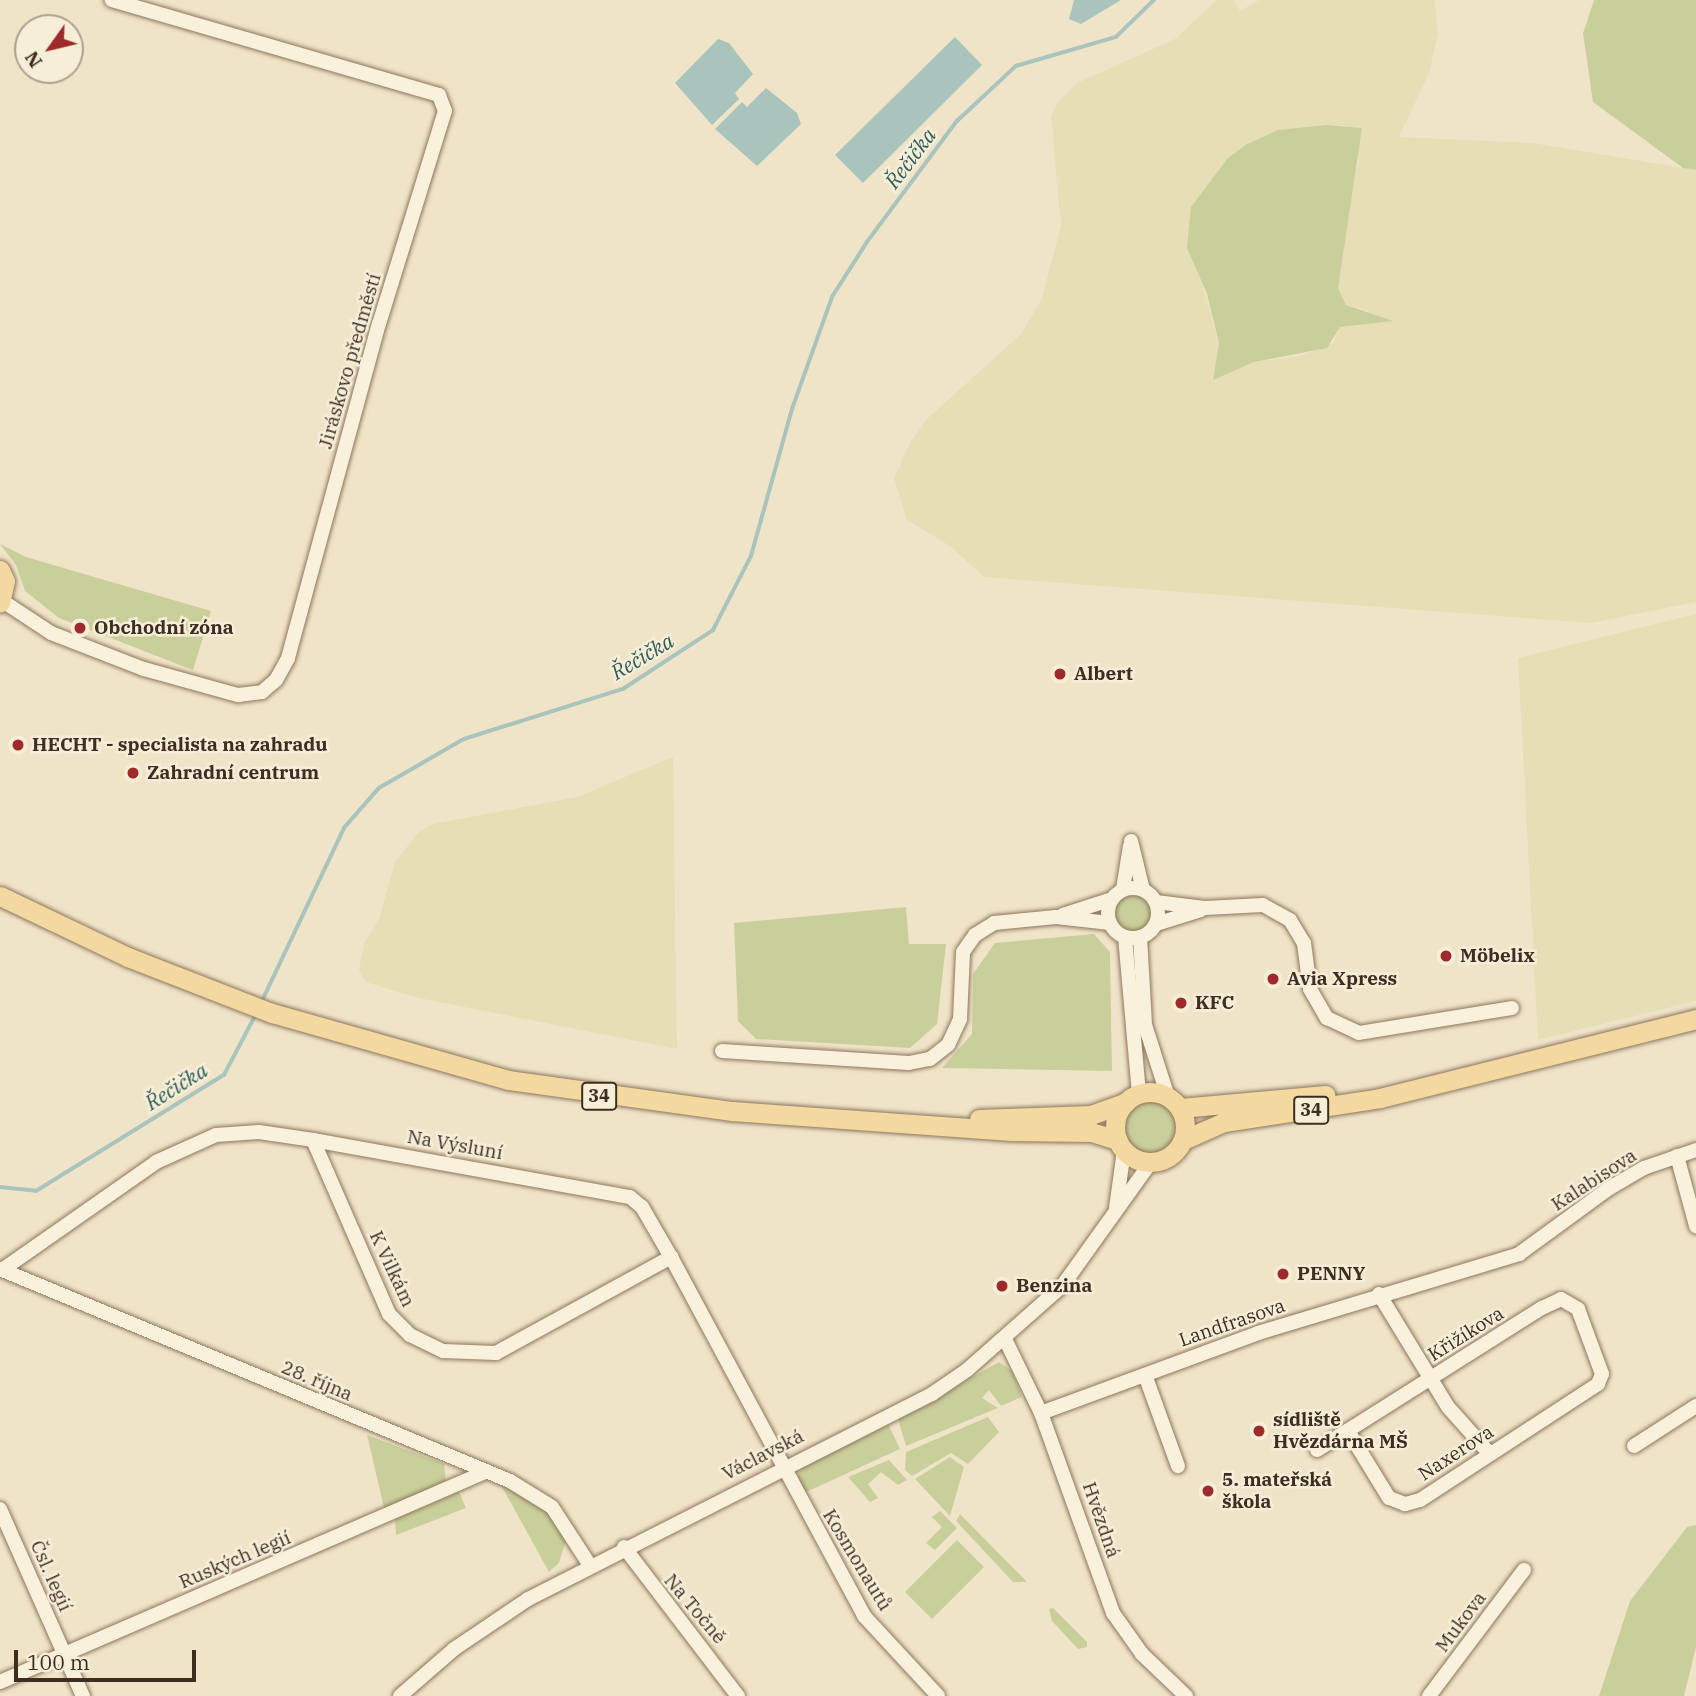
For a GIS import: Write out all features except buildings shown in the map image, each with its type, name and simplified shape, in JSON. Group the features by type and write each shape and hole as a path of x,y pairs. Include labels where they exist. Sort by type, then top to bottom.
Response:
{"main road":[{"path":"0,570 1,601"},
{"name":"34","path":"0,896 128,957 272,1013 456,1067 566,1091 733,1111 936,1122 1011,1131 1091,1132 1121,1145"},
{"name":"34","path":"1183,1140 1224,1122 1369,1100 1696,1019"},
{"name":"34","path":"1174,1103 1441,1081"},
{"path":"1132,1098 1174,1103 1183,1140 1171,1156 1151,1162 1121,1145 1116,1122 1132,1098"},
{"name":"34","path":"936,1122 1090,1115 1132,1098"}],"street":[{"name":"Jiráskovo předměstí","path":"1,601 51,633 144,669 238,695 262,692 276,680 288,658 445,111 439,95 112,0"},
{"path":"1110,923 1131,841 1143,890 1156,902 1205,908 1263,905 1290,920 1304,943 1310,989 1327,1018 1359,1033 1513,1008"},
{"path":"1056,918 1117,894 1143,890"},
{"path":"1156,902 1156,924"},
{"path":"722,1051 909,1063 930,1059 948,1045 960,1019 963,952 975,935 994,923 1056,918 1110,923 1125,937 1140,937 1156,924 1205,908"},
{"path":"1125,937 1132,1098"},
{"path":"1140,937 1145,1025 1174,1103"},
{"name":"Na Výsluní","path":"1,1270 156,1162 195,1141 241,1132 313,1140 621,1193 642,1207 782,1467"},
{"name":"K Vilkám","path":"313,1140 389,1314 410,1335 443,1351 496,1353 671,1257"},
{"name":"Václavská","path":"1114,1216 1121,1145"},
{"name":"Kalabisova","path":"1519,1254 1608,1189 1677,1156 1696,1150"},
{"path":"1677,1156 1696,1226"},
{"name":"Václavská","path":"400,1696 473,1636 589,1564 932,1394 1005,1339 1063,1286 1151,1162"},
{"name":"Landfrasova","path":"1041,1413 1379,1294 1519,1254"},
{"name":"28. října","path":"1,1270 485,1472 552,1507 589,1564"},
{"path":"1379,1294 1448,1408 1490,1454"},
{"name":"Křižíkova","path":"1317,1450 1561,1299 1578,1309 1602,1374"},
{"name":"Hvězdná","path":"1005,1339 1041,1413 1123,1632 1186,1696"},
{"name":"Naxerova","path":"1348,1431 1389,1498 1405,1504 1594,1390 1602,1374"},
{"path":"1145,1375 1178,1466"},
{"path":"1634,1446 1696,1406"},
{"name":"Kosmonautů","path":"782,1467 864,1616 938,1696"},
{"name":"Ruských legií","path":"0,1682 485,1472"},
{"name":"Čsl. legií","path":"0,1509 83,1696"},
{"name":"Na Točně","path":"624,1547 738,1696"},
{"name":"Mukova","path":"1429,1696 1524,1570"}],"shaded area":[{"path":"1217,0 1234,0 1240,11 1259,0 1435,0 1438,33 1429,73 1399,137 1532,143 1696,170 1696,602 1591,623 984,577 950,546 907,520 894,478 911,441 928,418 1021,334 1042,298 1061,226 1051,116 1056,105 1075,84 1175,39","holes":["1345,125 1359,161 1345,212 1338,288 1346,305 1370,311 1340,327 1333,343 1300,356 1254,362 1213,379 1219,343 1199,273 1191,207 1229,158 1247,144 1278,130"]},
{"path":"1696,614 1696,1001 1538,1040 1518,658"},
{"path":"673,757 677,1049 414,997 366,982 359,970 364,944 379,919 395,862 418,833 433,824 577,797"}],"green space":[{"path":"1594,0 1696,0 1696,170 1683,168 1593,102 1583,33"},
{"path":"1326,125 1362,128 1338,288 1346,305 1393,321 1340,327 1327,348 1254,362 1213,380 1219,343 1207,294 1187,248 1191,207 1228,158 1247,144 1278,130"},
{"path":"0,544 26,557 211,611 193,670 59,618 25,591 16,565"},
{"path":"1133,896 1146,901 1151,914 1146,927 1133,932 1120,927 1115,914 1120,901"},
{"path":"906,907 909,944 946,944 937,1024 910,1048 756,1039 738,1021 734,923"},
{"path":"1094,934 1110,952 1112,1071 942,1068 972,1034 973,974 995,943"},
{"path":"1150,1100 1169,1108 1177,1127 1169,1146 1150,1154 1131,1146 1123,1127 1131,1108"},
{"path":"999,1362 1012,1371 1022,1397 1001,1406 989,1390 982,1398 998,1408 906,1446 898,1419"},
{"path":"988,1417 999,1432 968,1464 951,1453 912,1476 905,1470 906,1452"},
{"path":"888,1424 900,1449 804,1493 797,1479 801,1469"},
{"path":"367,1435 444,1464 446,1481 385,1512"},
{"path":"950,1457 964,1467 950,1516 915,1479"},
{"path":"889,1460 907,1480 898,1485 881,1472 868,1484 878,1498 870,1502 848,1477"},
{"path":"501,1485 546,1509 566,1540 559,1563 549,1572"},
{"path":"459,1492 466,1508 396,1535 395,1519"},
{"path":"940,1511 957,1528 935,1550 926,1543 942,1527 932,1517"},
{"path":"960,1514 1027,1582 1013,1582 956,1521"},
{"path":"1696,1525 1696,1647 1684,1696 1599,1696 1630,1601 1687,1527"},
{"path":"957,1540 984,1567 932,1619 905,1592"},
{"path":"1053,1608 1087,1642 1087,1647 1078,1649 1052,1621 1049,1609"}],"water":[{"path":"1074,0 1121,0 1081,24 1069,19"},
{"path":"955,37 982,65 863,183 835,155"},
{"path":"718,39 729,43 753,74 735,93 739,99 712,125 675,83"},
{"path":"766,88 797,113 801,124 757,166 715,129 742,102 747,107"}],"waterway":[{"name":"Řečička","path":"262,1001 344,828 379,788 464,739 623,689 713,630 751,556 792,409 832,297 867,242 957,121 1016,66 1116,37 1154,0"},
{"name":"Řečička","path":"0,1187 36,1191 224,1075 256,1014"}],"place":[{"name":"Obchodní zóna","path":"80,628"},
{"name":"Albert","path":"1060,674"},
{"name":"HECHT - specialista na zahradu","path":"18,745"},
{"name":"Zahradní centrum","path":"133,773"},
{"name":"Möbelix","path":"1446,956"},
{"name":"Avia Xpress","path":"1273,979"},
{"name":"KFC","path":"1181,1003"},
{"name":"PENNY","path":"1283,1274"},
{"name":"Benzina","path":"1002,1286"},
{"name":"sídliště Hvězdárna MŠ","path":"1259,1431"},
{"name":"5. mateřská škola","path":"1208,1491"}]}
